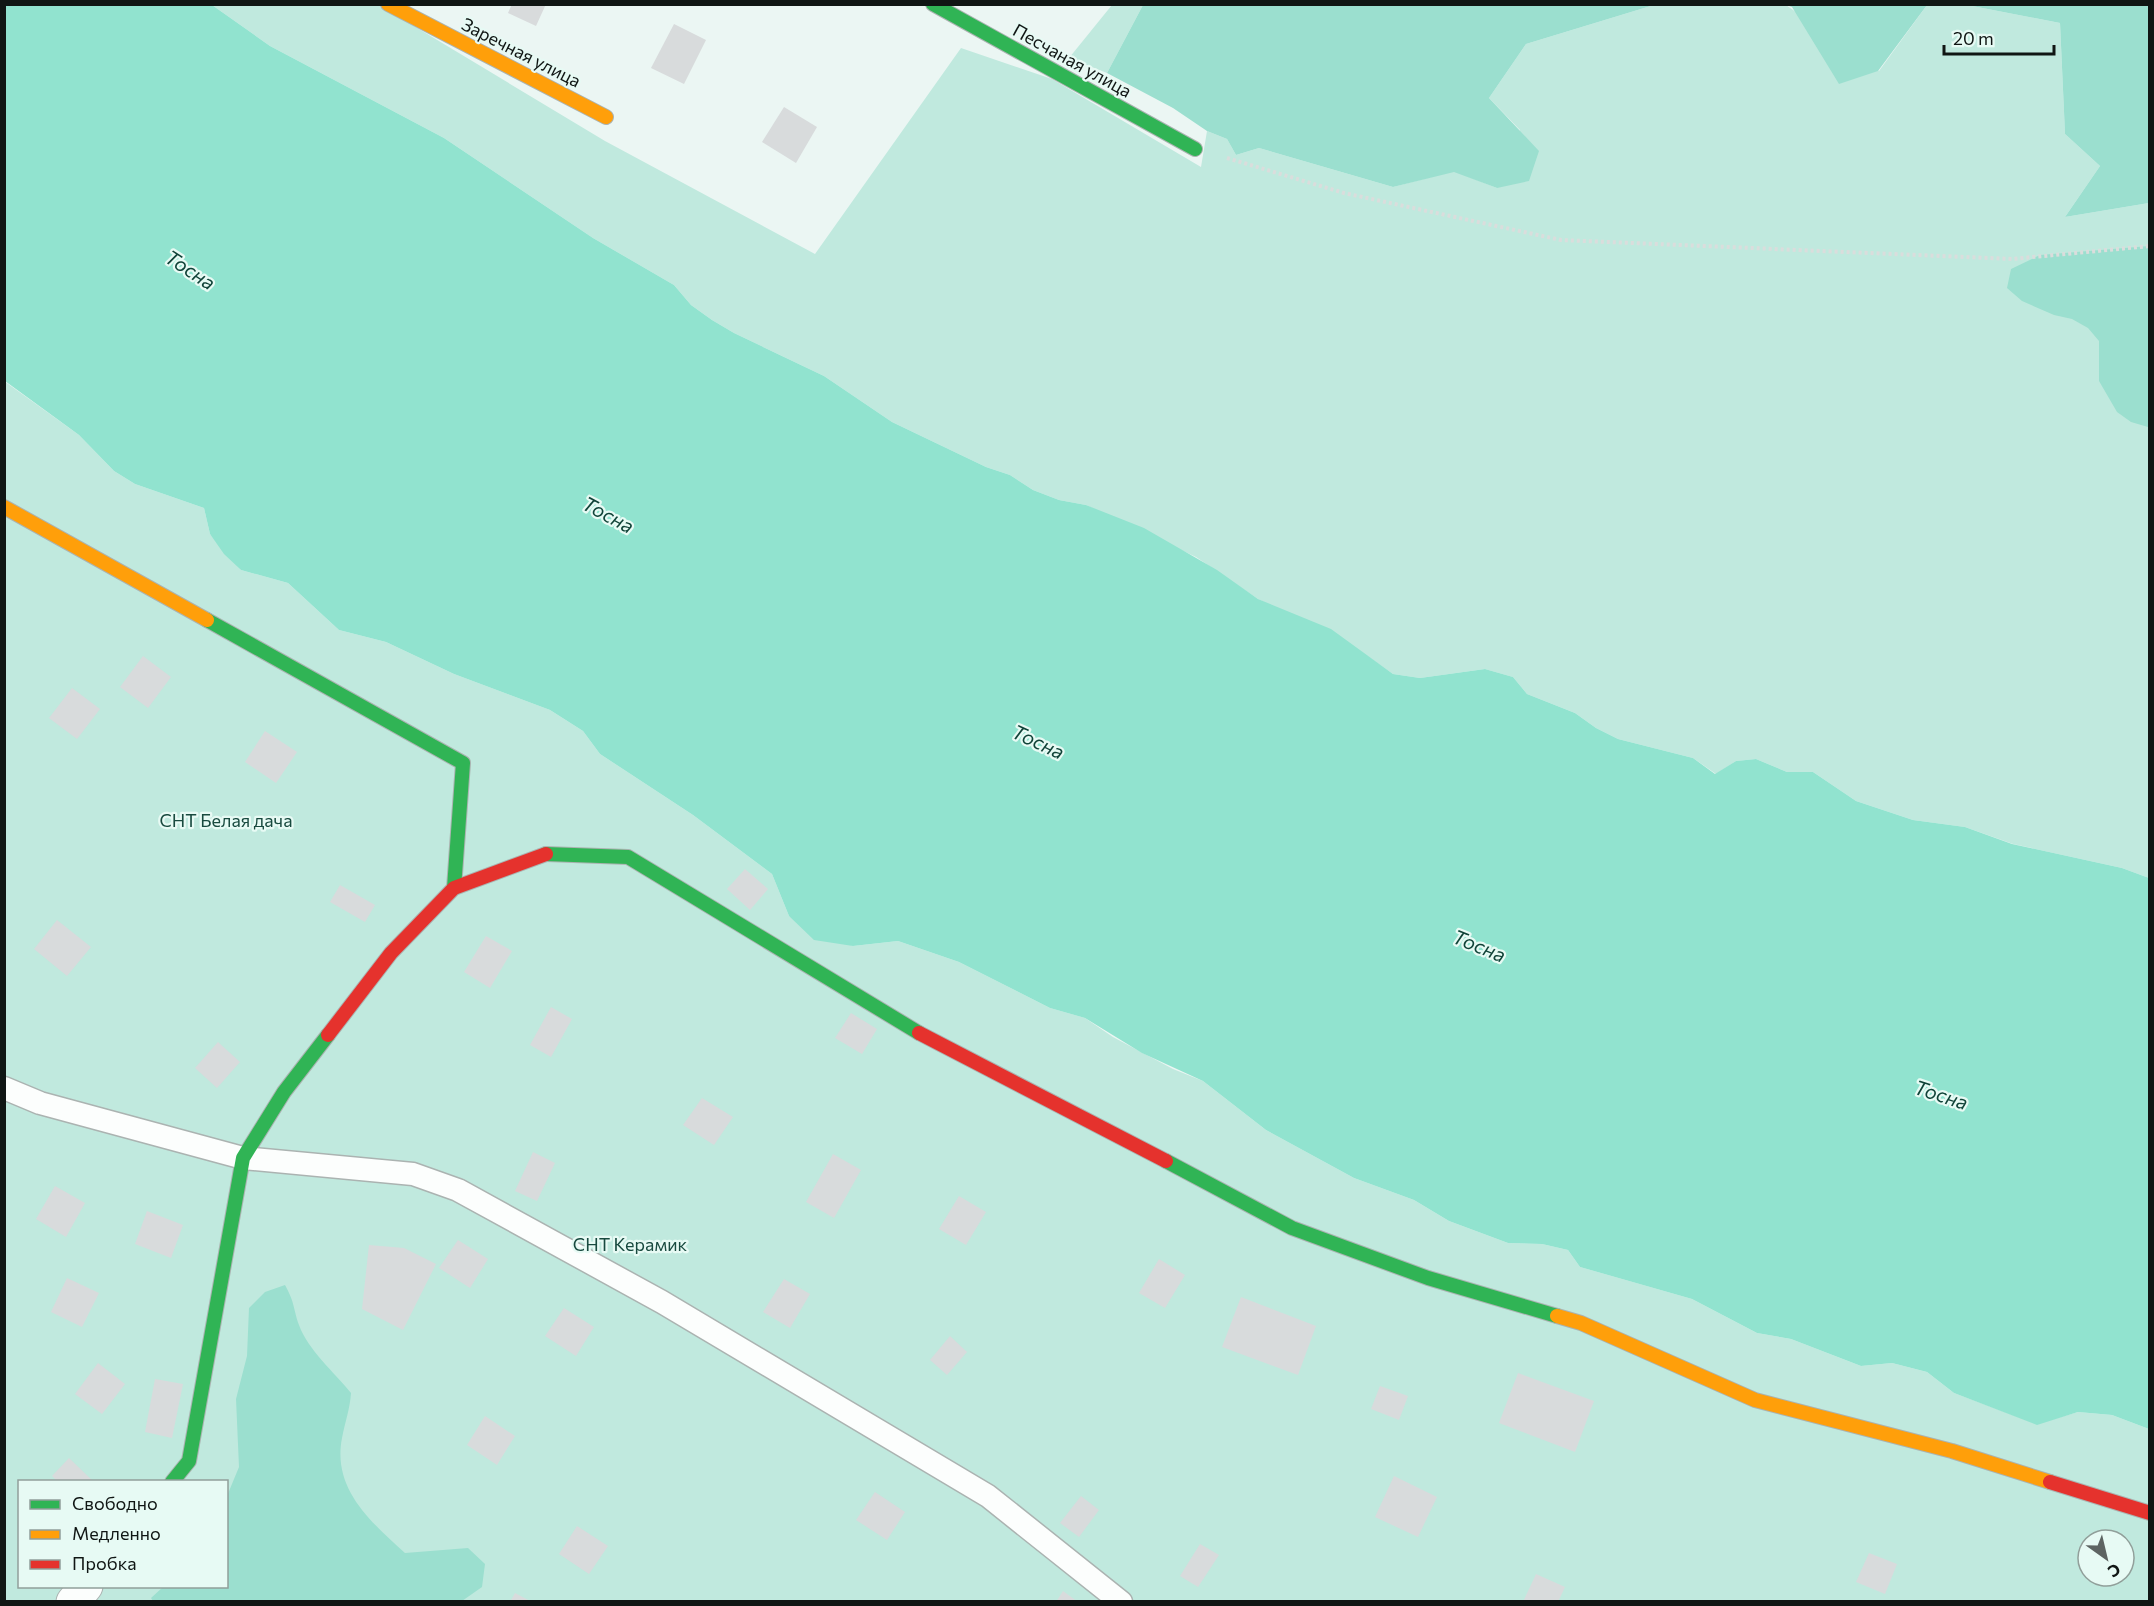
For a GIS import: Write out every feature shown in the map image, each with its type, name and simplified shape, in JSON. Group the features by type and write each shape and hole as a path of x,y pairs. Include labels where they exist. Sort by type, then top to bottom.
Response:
{"street":[{"name":"Заречная улица","path":"388,4 606,117"},
{"name":"Песчаная улица","path":"933,4 1195,149"},
{"path":"4,507 463,763 454,888"},
{"path":"174,1480 189,1461 243,1158 284,1092 384,962 454,888 544,854 628,857 902,1024 1107,1129 1292,1228 1428,1278 1581,1323 1755,1400 1952,1451 2150,1513"},
{"path":"73,1602 85,1588"}],"lane":[{"path":"4,1088 40,1103 243,1158 413,1174 459,1190 662,1302 988,1496 1121,1602"}],"path":[{"path":"1195,149 1344,193 1561,240 2012,259 2150,246"}],"green space":[{"path":"212,5 379,5 605,141 815,254 961,48 1052,79 1201,167 1207,131 1227,139 1236,155 1259,148 1393,187 1454,171 1497,188 1520,130 1489,98 1526,44 1654,5 1786,5 1879,71 1927,5 1967,5 2060,23 2065,134 2100,166 2065,217 2149,203 2149,878 2122,868 2013,844 1965,827 1913,820 1856,801 1813,772 1787,772 1756,759 1736,761 1716,774 1693,758 1618,739 1596,728 1575,713 1527,694 1513,677 1485,669 1420,678 1393,674 1353,646 1258,599 1196,557 1086,505 1059,500 1033,490 1010,475 986,467 892,422 824,376 734,333 691,305 674,285 593,238 444,138 270,46"},
{"path":"1112,5 1143,5 1107,73 1069,58"},
{"name":"СНТ Керамик","path":"4,381 79,435 114,471 135,484 204,508 210,534 241,570 288,583 339,630 386,642 454,674 550,710 583,731 600,754 693,815 772,874 789,916 853,946 898,941 959,962 1050,1008 1085,1018 1113,1037 1173,1069 1203,1081 1266,1130 1354,1178 1414,1200 1449,1221 1508,1243 1542,1244 1568,1250 1580,1267 1692,1299 1757,1333 1791,1339 1861,1366 1892,1363 1927,1372 1954,1393 2037,1424 2078,1412 2112,1415 2149,1429 2149,1601 5,1601"}],"shaded area":[{"path":"1143,5 1654,5 1526,44 1489,98 1539,151 1529,181 1497,188 1454,172 1393,187 1259,148 1236,155 1227,139 1207,131 1173,108 1107,73"},
{"path":"1786,5 1927,5 1878,71 1839,84 1792,7"},
{"path":"1967,5 2149,5 2149,203 2065,217 2100,166 2065,134 2060,23"},
{"path":"2149,246 2150,427 2148,427 2131,422 2117,412 2099,381 2099,341 2088,328 2072,319 2054,315 2022,301 2007,288 2011,269 2040,255"},
{"path":"285,1285 303,1334 322,1361 351,1393 340,1456 349,1489 367,1516 405,1553 468,1548 485,1564 482,1587 462,1601 153,1601 151,1598 162,1588 228,1588 228,1494 239,1467 236,1399 247,1356 249,1308 265,1292"}],"water":[{"name":"Тосна","path":"5,4 212,5 270,46 444,138 593,238 674,285 691,305 734,333 824,376 892,422 986,467 1010,475 1033,490 1059,500 1086,505 1144,528 1217,570 1258,599 1331,629 1393,674 1420,678 1485,669 1513,677 1527,694 1575,713 1596,728 1618,739 1693,758 1715,774 1736,761 1756,759 1787,772 1813,772 1856,801 1913,820 1965,827 2012,844 2122,868 2149,878 2149,1429 2112,1415 2078,1412 2037,1425 1954,1393 1927,1372 1892,1363 1861,1366 1791,1339 1757,1333 1692,1299 1580,1267 1568,1250 1542,1244 1508,1243 1449,1221 1414,1200 1354,1178 1266,1130 1203,1081 1142,1053 1085,1018 1050,1008 959,962 898,941 853,946 814,940 789,916 772,874 693,815 600,754 583,731 550,710 454,674 386,642 339,630 288,583 241,570 224,554 210,534 204,508 135,484 114,471 79,435 5,381"}],"building":[{"path":"512,4 546,4 536,26 508,13"},
{"path":"674,24 706,40 684,84 651,68"},
{"path":"784,107 817,127 796,163 762,142"},
{"path":"143,656 171,677 148,708 120,687"},
{"path":"72,688 100,709 77,739 49,718"},
{"path":"265,731 297,752 276,783 245,762"},
{"path":"745,869 768,889 750,910 727,889"},
{"path":"340,885 375,905 365,922 330,902"},
{"path":"57,920 91,947 67,976 34,949"},
{"path":"486,936 512,951 490,988 464,972"},
{"path":"551,1007 572,1019 551,1057 530,1045"},
{"path":"851,1013 877,1029 862,1054 835,1038"},
{"path":"218,1042 240,1062 217,1088 195,1068"},
{"path":"702,1098 733,1117 714,1145 683,1125"},
{"path":"533,1152 555,1163 537,1201 515,1191"},
{"path":"833,1154 861,1170 834,1218 806,1202"},
{"path":"55,1186 85,1203 66,1237 36,1219"},
{"path":"959,1196 986,1212 966,1245 939,1229"},
{"path":"147,1211 183,1225 171,1258 135,1244"},
{"path":"458,1240 488,1259 470,1288 439,1268"},
{"path":"369,1245 404,1248 436,1264 403,1330 362,1309"},
{"path":"1159,1259 1185,1275 1165,1308 1139,1293"},
{"path":"67,1278 99,1293 82,1327 51,1312"},
{"path":"784,1279 810,1294 790,1328 763,1312"},
{"path":"1241,1297 1316,1326 1298,1375 1222,1347"},
{"path":"564,1308 594,1327 576,1356 545,1336"},
{"path":"950,1336 967,1352 947,1375 930,1360"},
{"path":"98,1363 125,1384 102,1414 75,1394"},
{"path":"1518,1373 1594,1401 1575,1452 1499,1423"},
{"path":"155,1379 183,1384 172,1438 145,1432"},
{"path":"1380,1386 1408,1396 1399,1420 1371,1409"},
{"path":"485,1416 515,1436 497,1465 467,1445"},
{"path":"69,1458 92,1480 56,1480 52,1476"},
{"path":"1394,1476 1437,1497 1418,1537 1375,1517"},
{"path":"875,1492 905,1512 887,1540 856,1520"},
{"path":"1081,1496 1099,1510 1079,1537 1060,1523"},
{"path":"577,1526 608,1546 589,1574 559,1554"},
{"path":"1200,1544 1219,1555 1198,1587 1180,1576"},
{"path":"1869,1553 1897,1564 1885,1594 1856,1582"},
{"path":"1536,1574 1565,1587 1558,1602 1523,1602"},
{"path":"1063,1591 1078,1602 1056,1602"},
{"path":"515,1593 532,1602 510,1602"}],"traffic: fast":[{"path":"933,4 1195,149"},
{"path":"207,620 463,763 454,888"},
{"path":"546,854 628,857 919,1033"},
{"path":"174,1480 189,1461 243,1158 284,1092 328,1035"},
{"path":"1166,1161 1292,1228 1428,1278 1557,1316"}],"traffic: slow":[{"path":"388,4 606,117"},
{"path":"4,507 207,620"},
{"path":"1557,1316 1581,1323 1755,1400 1952,1451 2050,1482"}],"traffic: jam":[{"path":"328,1035 391,953 454,888 546,854"},
{"path":"919,1033 1166,1161"},
{"path":"2050,1482 2150,1513"}],"park label":[{"name":"СНТ Белая дача","path":"226,821"}]}
